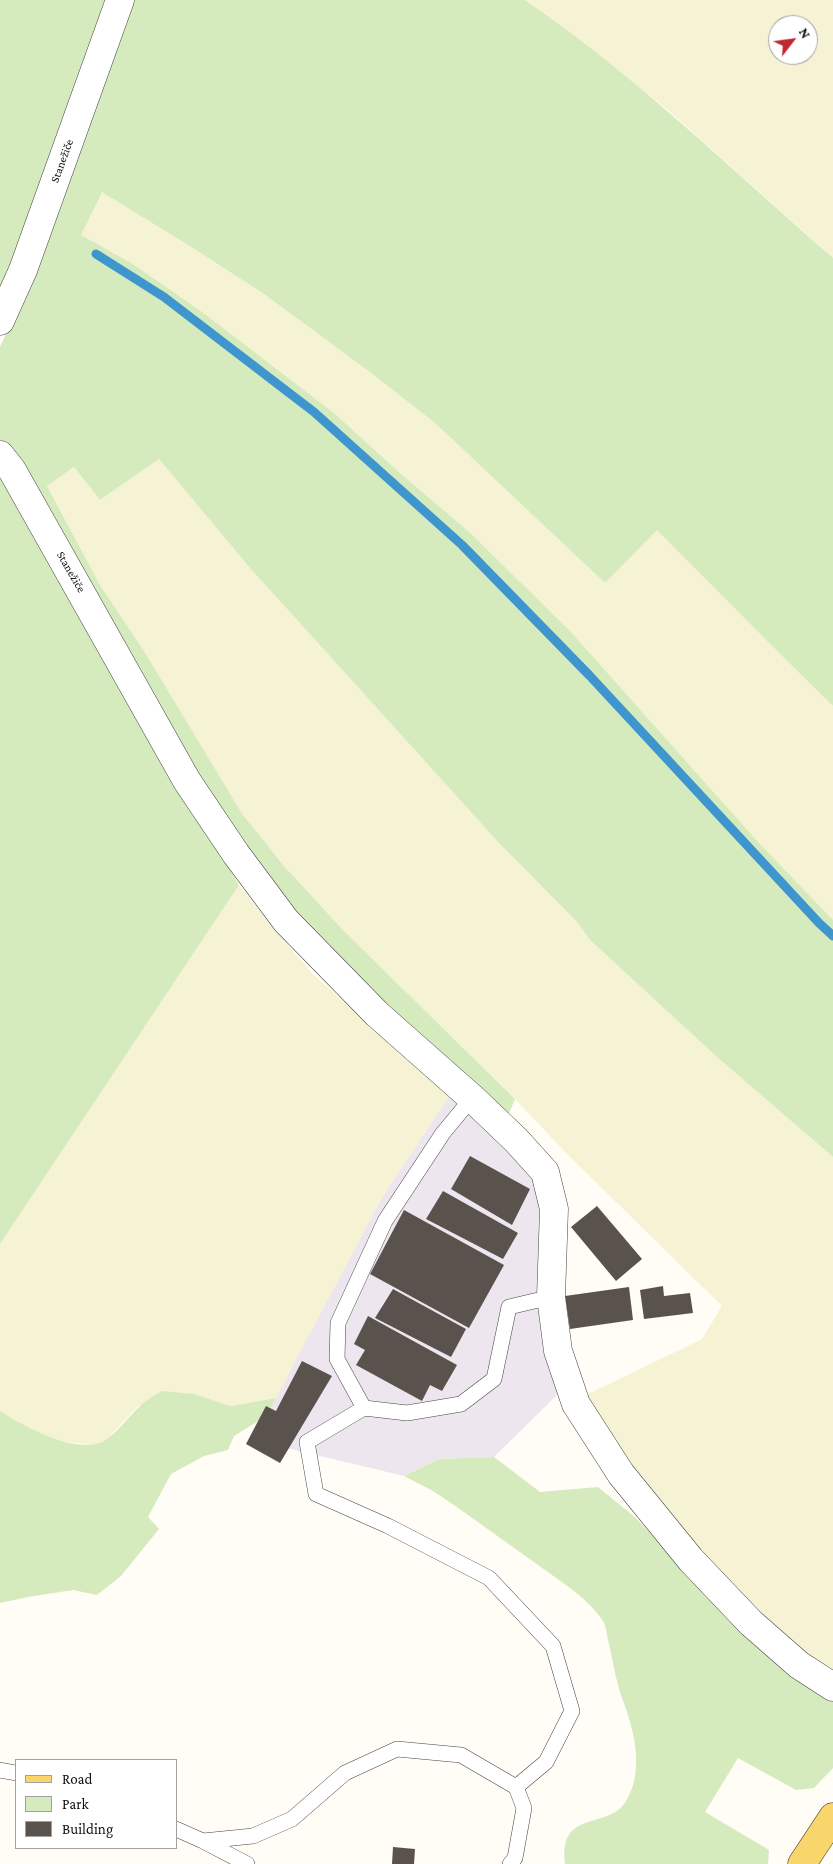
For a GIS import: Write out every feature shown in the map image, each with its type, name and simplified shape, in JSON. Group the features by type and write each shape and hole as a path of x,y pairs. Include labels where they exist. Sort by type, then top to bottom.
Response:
{"main road":[{"path":"802,1864 833,1817"}],"street":[{"name":"Stanežiče","path":"0,321 23,270 120,0"},
{"name":"Stanežiče","path":"0,455 12,470 187,781 236,854 286,921 377,1014 472,1098 516,1140 545,1172 554,1209 551,1297 558,1351 576,1404 621,1474 691,1560 752,1623 799,1664 833,1686"}],"lane":[{"path":"364,1408 337,1358 338,1323 385,1221 443,1133 472,1098"},
{"path":"516,1787 546,1762 572,1711 553,1646 489,1578 388,1526 316,1494 307,1442 364,1408 407,1413 461,1404 494,1379 509,1307 551,1297"},
{"path":"203,1841 253,1836 292,1819 345,1773 397,1749 461,1755 516,1787 524,1808 515,1858 510,1864"},
{"path":"0,1770 15,1773"},
{"path":"178,1830 248,1864"}],"shaded area":[{"path":"525,0 833,0 833,258 668,110 558,23"},
{"path":"101,191 264,294 371,373 435,423 605,583 657,529 833,706 833,920 400,473 334,413 205,314 133,264 80,235"},
{"path":"159,459 250,568 499,843 577,922 590,940 718,1058 833,1157 833,1669 829,1673 805,1656 712,1568 617,1449 584,1396 702,1339 722,1306 344,931 284,866 243,815 144,651 100,585 47,486 74,467 100,500"},
{"path":"239,885 313,974 449,1096 382,1197 276,1398 231,1406 194,1394 138,1406 106,1440 93,1445 68,1442 49,1437 21,1425 0,1411 0,1244"},
{"path":"449,1096 489,1130 533,1180 544,1220 547,1342 558,1394 494,1457 439,1459 404,1476 274,1445 265,1417 382,1197"}],"green space":[{"path":"0,0 107,0 35,202 0,290"},
{"path":"129,0 525,0 566,29 645,92 833,258 833,706 657,530 605,583 435,423 264,294 102,192 81,235 133,264 205,314 334,413 469,532 569,630 757,841 833,920 833,1157 718,1058 590,940 577,922 499,843 250,568 159,459 100,500 74,467 47,486 100,585 144,651 243,815 284,866 344,931 515,1099 508,1116 461,1075 330,950 285,904 243,848 137,677 9,449 0,439 0,347 43,252"},
{"path":"0,475 33,530 69,600 144,730 239,885 0,1244"},
{"path":"162,1391 194,1394 231,1406 276,1398 265,1417 234,1436 228,1450 204,1456 171,1474 148,1517 159,1529 121,1576 97,1595 73,1590 0,1603 0,1411 52,1438 83,1445 96,1444 107,1439 138,1408"},
{"path":"494,1457 540,1492 598,1487 636,1518 671,1556 833,1700 833,1768 814,1788 796,1790 738,1758 705,1812 769,1850 768,1864 565,1864 565,1846 569,1835 576,1827 608,1816 618,1810 626,1801 635,1777 636,1750 634,1736 618,1684 604,1623 582,1597 454,1505 433,1491 404,1476 439,1459"}],"building":[{"path":"470,1156 530,1189 512,1225 451,1189"},
{"path":"443,1191 518,1233 503,1259 426,1219"},
{"path":"597,1206 642,1259 616,1281 571,1227"},
{"path":"404,1210 504,1265 469,1328 370,1274"},
{"path":"663,1286 664,1296 690,1293 693,1313 644,1319 640,1290"},
{"path":"629,1287 633,1320 570,1329 565,1296"},
{"path":"393,1289 466,1329 451,1357 375,1318"},
{"path":"368,1316 457,1365 442,1391 430,1385 422,1401 356,1365 365,1350 354,1344"},
{"path":"302,1361 332,1376 280,1463 246,1444 266,1406 276,1411"},
{"path":"393,1847 415,1849 414,1864 392,1864"}],"waterway":[{"path":"96,254 164,297 314,412 462,545 589,675 833,936"}]}
